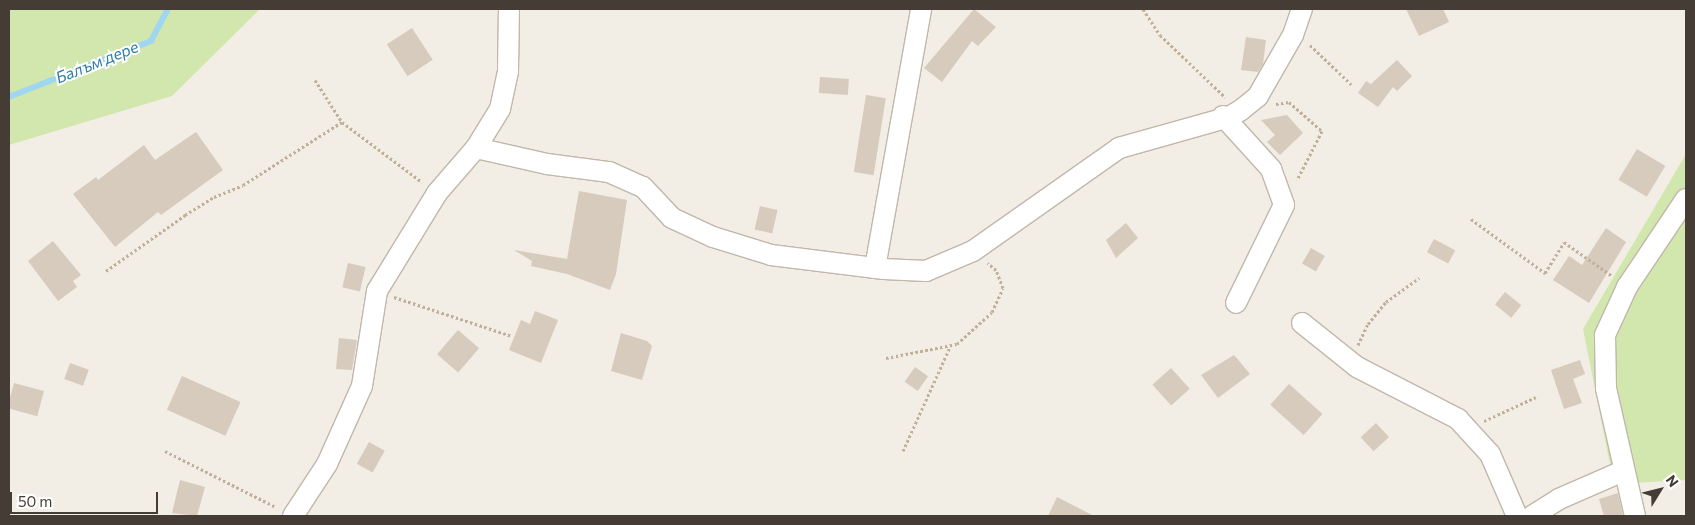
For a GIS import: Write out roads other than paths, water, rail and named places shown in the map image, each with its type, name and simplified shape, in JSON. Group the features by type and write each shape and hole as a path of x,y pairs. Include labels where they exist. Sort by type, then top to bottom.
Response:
{"street":[{"path":"287,514 327,464 362,386 377,291 437,194 476,148 500,109 508,71 509,9"},
{"path":"875,268 921,9"},
{"path":"476,148 547,164 609,172 643,187 672,218 713,237 771,255 875,268 926,271 973,250 1119,148 1232,113 1258,96 1295,31 1302,9"},
{"path":"1232,113 1271,169 1284,205 1236,303"},
{"path":"1635,516 1623,471 1606,388 1605,335 1627,287 1686,199"},
{"path":"1302,323 1350,361 1458,419 1490,454 1517,516"},
{"path":"1532,516 1559,499 1623,471"}],"waterway":[{"name":"Балъм дере","path":"9,97 151,41 168,9"}]}
